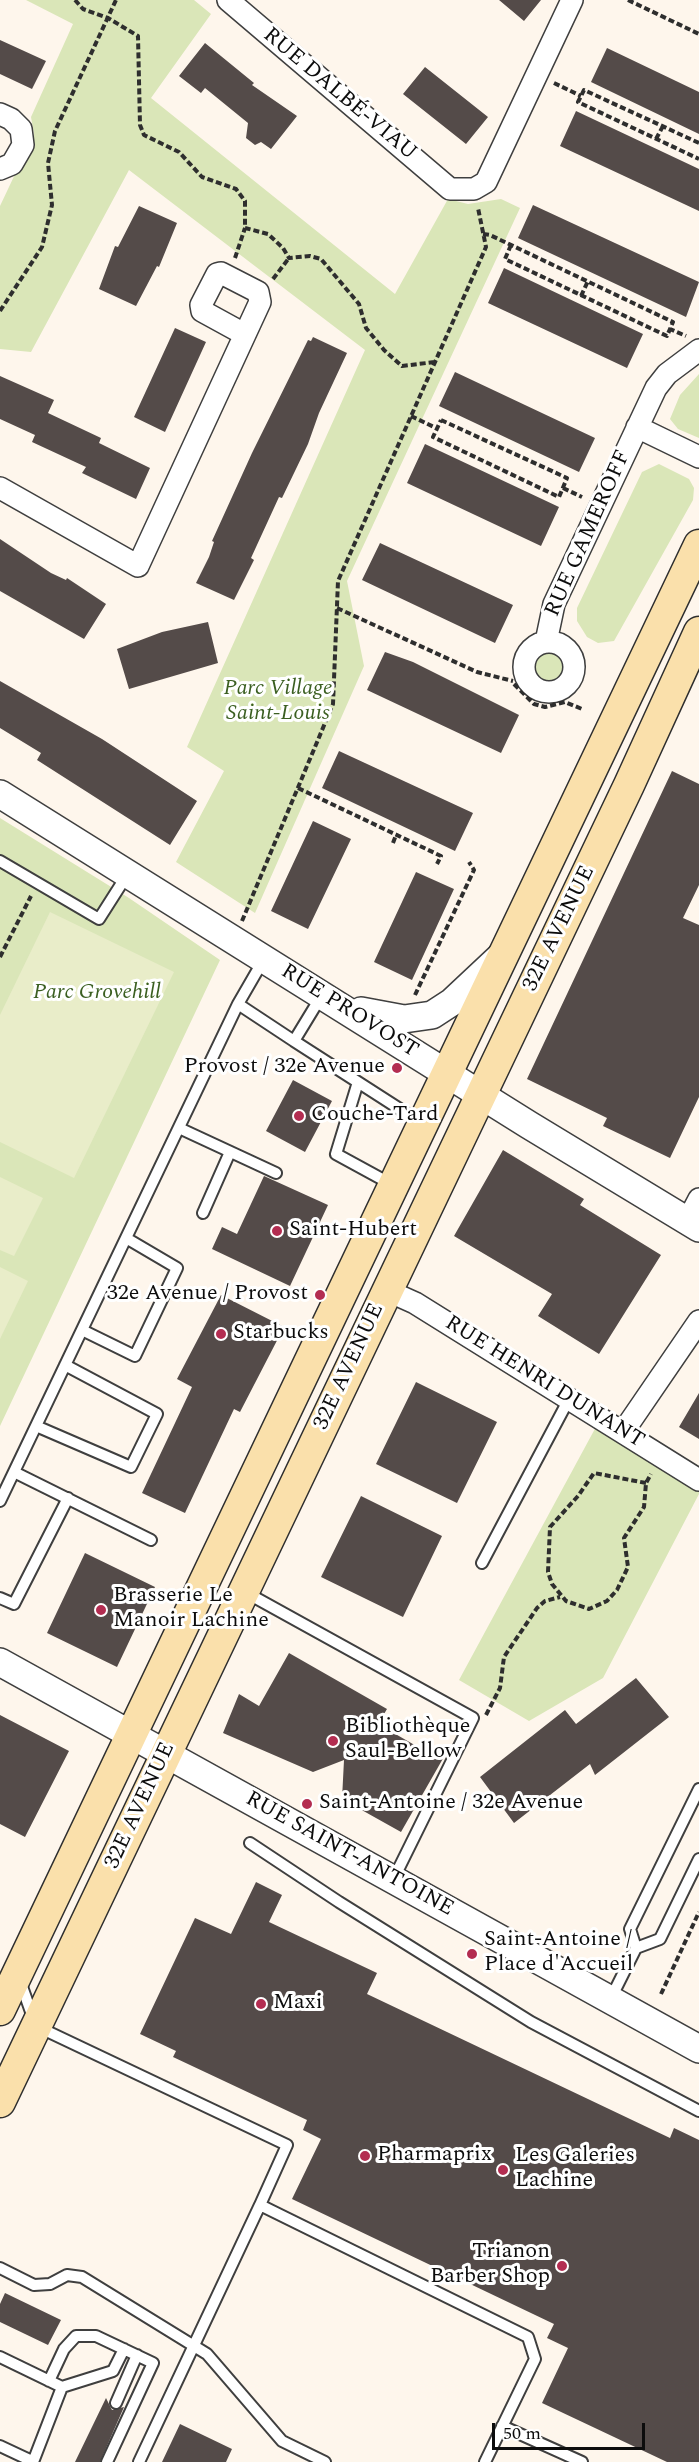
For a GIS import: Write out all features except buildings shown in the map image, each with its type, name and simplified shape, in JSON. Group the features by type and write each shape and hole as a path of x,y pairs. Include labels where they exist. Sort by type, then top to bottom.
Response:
{"main road":[{"name":"32E AVENUE","path":"0,2010 500,957 699,545"},
{"name":"32E AVENUE","path":"0,2102 481,1095 699,632"}],"street":[{"name":"RUE DALBÉ-VIAU","path":"228,0 450,189 474,189"},
{"path":"474,189 486,182 572,0"},
{"path":"0,114 11,119 21,129 23,145 12,165 0,169"},
{"path":"0,488 138,566 244,334 260,297 258,292 229,276 221,273 214,276 201,305 202,310 244,334"},
{"name":"RUE GAMEROFF","path":"546,642 554,604 637,427 661,381 695,344"},
{"name":"RUE GAMEROFF","path":"637,427 699,457"},
{"name":"RUE PROVOST","path":"0,794 481,1095 695,1216"},
{"path":"332,1000 404,1019 423,1018 444,1009 500,957"},
{"name":"RUE HENRI DUNANT","path":"386,1290 415,1303 699,1480"},
{"path":"623,1432 699,1321"},
{"name":"RUE SAINT-ANTOINE","path":"0,1662 699,2049"}],"lane":[{"path":"0,861 99,919 127,874"},
{"path":"0,1501 238,1004 264,959"},
{"path":"294,1041 332,1000"},
{"path":"238,1004 422,1122"},
{"path":"358,1082 336,1154 392,1185"},
{"path":"179,1128 276,1173"},
{"path":"202,1213 230,1152"},
{"path":"82,1330 135,1356 149,1327 177,1268 126,1238"},
{"path":"36,1426 131,1467 158,1414 65,1365"},
{"path":"482,1563 569,1399"},
{"path":"14,1472 151,1540"},
{"path":"0,1598 14,1604 68,1498"},
{"path":"243,1592 473,1718 393,1880"},
{"path":"636,1948 630,1929 699,1789"},
{"path":"250,1843 339,1902 531,2022 699,2111"},
{"path":"610,2001 636,1948 660,1939 699,1859"},
{"path":"17,1974 36,2026 287,2145 139,2462"},
{"path":"260,2205 528,2337 535,2359 485,2462"},
{"path":"0,2268 34,2285 50,2284 67,2275 82,2277 207,2354 282,2441 325,2462"},
{"path":"50,2381 64,2349 76,2336 96,2336 153,2363 107,2462"},
{"path":"0,2358 62,2387 114,2371 124,2349"},
{"path":"116,2403 137,2355"},
{"path":"0,2446 32,2461 62,2387"},
{"path":"502,2426 582,2462"}],"path":[{"path":"75,0 82,9 108,18 138,36 140,125 144,135 179,152 202,177 236,189 245,201 245,226 229,276"},
{"path":"0,311 45,241 52,206 48,163 56,131 116,0"},
{"path":"628,0 699,34"},
{"path":"553,82 581,96"},
{"path":"699,143 584,90 578,102 699,159"},
{"path":"656,139 663,126"},
{"path":"242,922 333,704 338,581 486,247 474,189"},
{"path":"245,226 268,234 283,248 289,258 309,256 321,259 359,304 366,328 384,350 402,366 435,362"},
{"path":"483,234 511,245 673,322 667,336 505,259 511,245"},
{"path":"581,296 588,281"},
{"path":"670,329 695,344"},
{"path":"411,416 436,428"},
{"path":"441,420 567,478 559,497 433,437 436,428 441,420"},
{"path":"563,488 586,498"},
{"path":"337,607 477,672 514,683 534,704 544,707 565,702 582,709"},
{"path":"298,788 441,856 437,864"},
{"path":"393,843 396,835"},
{"path":"413,999 474,870 469,862"},
{"path":"0,957 37,883"},
{"path":"646,1483 594,1473 578,1496 550,1527 548,1572 552,1584 566,1601 590,1609 607,1601 617,1590 628,1567 624,1538 646,1500 646,1483 655,1468"},
{"path":"661,1994 699,1912"}],"green space":[{"name":"Parc Village Saint-Louis","path":"26,0 194,0 211,14 151,98 395,294 448,199 468,204 501,199 520,208 347,581 364,666 255,913 176,862 224,771 187,747 365,350 129,170 31,352 0,349 0,206 34,134 31,117 73,24"},
{"path":"699,374 699,438 678,429 670,419 680,395"},
{"path":"659,464 689,479 694,488 693,500 614,641 598,643 587,637 577,621 577,608 642,472"},
{"path":"549,652 560,656 564,667 560,678 549,682 538,678 534,667 538,656"},
{"name":"Parc Grovehill","path":"0,818 129,898 220,960 0,1426"},
{"path":"50,912 174,972 74,1178 0,1142 0,1015"},
{"path":"0,1177 43,1198 14,1256 0,1250"},
{"path":"0,1267 28,1281 0,1339"},
{"path":"597,1425 699,1489 699,1494 603,1678 529,1721 459,1680"}],"place":[{"name":"Provost / 32e Avenue","path":"397,1068"},
{"name":"Couche-Tard","path":"299,1116"},
{"name":"Saint-Hubert","path":"277,1231"},
{"name":"32e Avenue / Provost","path":"320,1295"},
{"name":"Starbucks","path":"221,1334"},
{"name":"Brasserie Le Manoir Lachine","path":"101,1610"},
{"name":"Bibliothèque Saul-Bellow","path":"333,1741"},
{"name":"Saint-Antoine / 32e Avenue","path":"307,1804"},
{"name":"Saint-Antoine / Place d'Accueil","path":"472,1954"},
{"name":"Maxi","path":"261,2004"},
{"name":"Pharmaprix","path":"365,2156"},
{"name":"Les Galeries Lachine","path":"503,2170"},
{"name":"Trianon Barber Shop","path":"562,2266"}]}
